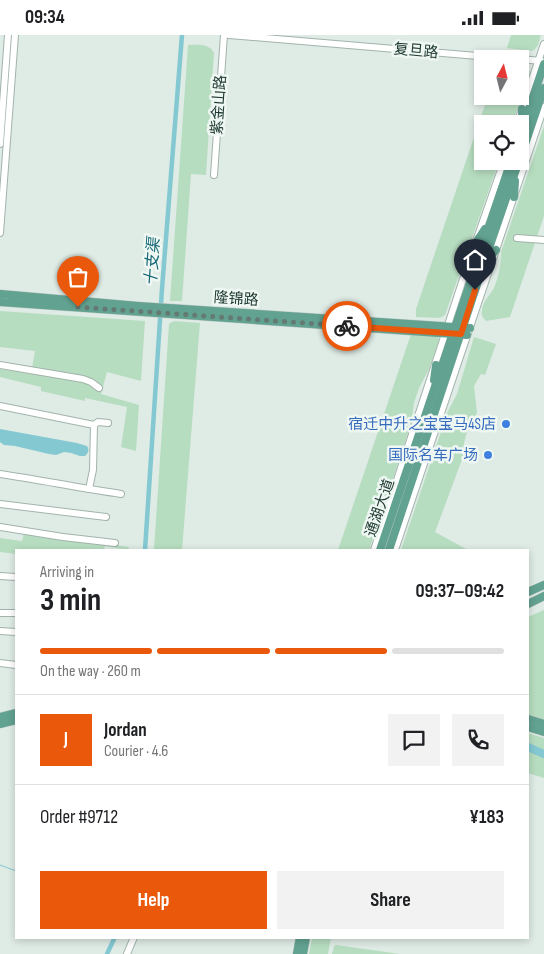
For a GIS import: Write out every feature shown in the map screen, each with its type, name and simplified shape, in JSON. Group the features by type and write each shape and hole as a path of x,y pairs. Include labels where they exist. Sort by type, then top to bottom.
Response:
{"main road":[{"path":"527,115 542,62"},
{"name":"通湖大道","path":"529,133 544,88"},
{"path":"522,109 522,115"},
{"name":"通湖大道","path":"389,549 509,170"},
{"name":"通湖大道","path":"381,548 433,392 484,265 516,170"},
{"path":"514,197 515,174"},
{"path":"477,241 492,219"},
{"path":"484,265 496,250"},
{"name":"隆锦路","path":"0,294 138,309"},
{"name":"隆锦路","path":"0,302 180,311 458,331"},
{"path":"433,392 436,365"},
{"path":"392,540 403,527"},
{"path":"529,592 544,585"},
{"path":"529,604 544,596"},
{"path":"0,717 15,713"},
{"path":"529,719 544,724"},
{"path":"0,724 15,720"},
{"path":"529,727 544,732"},
{"path":"298,954 300,939"},
{"path":"303,954 306,939"}],"street":[{"path":"0,143 8,35"},
{"path":"0,233 15,35"},
{"name":"紫金山路","path":"214,175 224,35"},
{"name":"复旦路","path":"229,35 474,56"},
{"path":"520,115 542,62 544,44"},
{"path":"529,60 542,62"},
{"path":"374,549 436,365 458,331 496,250 544,107"},
{"path":"395,549 458,331 467,267 501,170"},
{"path":"517,237 544,239"},
{"path":"0,365 83,379 99,388"},
{"path":"0,406 94,425 98,422 108,423"},
{"path":"89,489 93,470 94,425"},
{"path":"0,474 121,494"},
{"path":"0,504 106,517"},
{"path":"0,527 114,543"},
{"path":"0,577 15,577"},
{"path":"0,613 15,613"},
{"path":"0,631 15,632"},
{"path":"0,663 15,665"},
{"path":"127,954 133,939"}],"green space":[{"path":"511,35 541,35 537,47 531,51 507,48"},
{"path":"188,45 206,46 214,53 206,175 191,174 182,301 170,301"},
{"path":"485,105 519,105 515,115 482,115"},
{"path":"544,126 544,216 510,317 486,321 482,315 483,307 496,283 501,252"},
{"path":"474,137 474,170 496,170 445,315 440,318 416,317 416,309"},
{"path":"0,311 145,321 141,381 107,372 101,394 139,405 136,451 121,447 127,407 85,398 85,401 41,391 41,387 0,377 0,369 31,374 35,351 0,347"},
{"path":"174,321 200,323 182,549 154,549 169,324"},
{"path":"411,334 438,337 439,340 429,369 414,403 411,424 369,549 338,549"},
{"path":"474,337 496,344 485,375 481,374 474,386 477,413 468,428 464,443 464,454 435,532 466,549 401,549 448,411 457,394"},
{"path":"24,533 129,547 128,549 105,546 104,549 15,549 15,554 0,552 0,538 22,541"},
{"path":"544,610 544,721 529,715 529,617"},
{"path":"529,733 544,738 544,778 529,773"},
{"path":"312,939 331,939 328,954 309,954"},
{"path":"336,945 400,954 332,954"}],"water":[{"path":"0,429 77,443 87,446 88,452 85,456 64,452 56,455 4,445 0,442"}],"waterway":[{"name":"十支渠","path":"145,549 162,289 182,35"},
{"path":"529,747 544,754"},
{"path":"0,865 15,871"},
{"name":"十支渠","path":"107,954 114,939"}],"way so far":[{"path":"78,307 347,326"}],"place":[{"name":"宿迁中升之宝宝马4S店","path":"506,424"},
{"name":"国际名车广场","path":"488,455"}],"route":[{"path":"347,326 461,334 475,290"}]}
